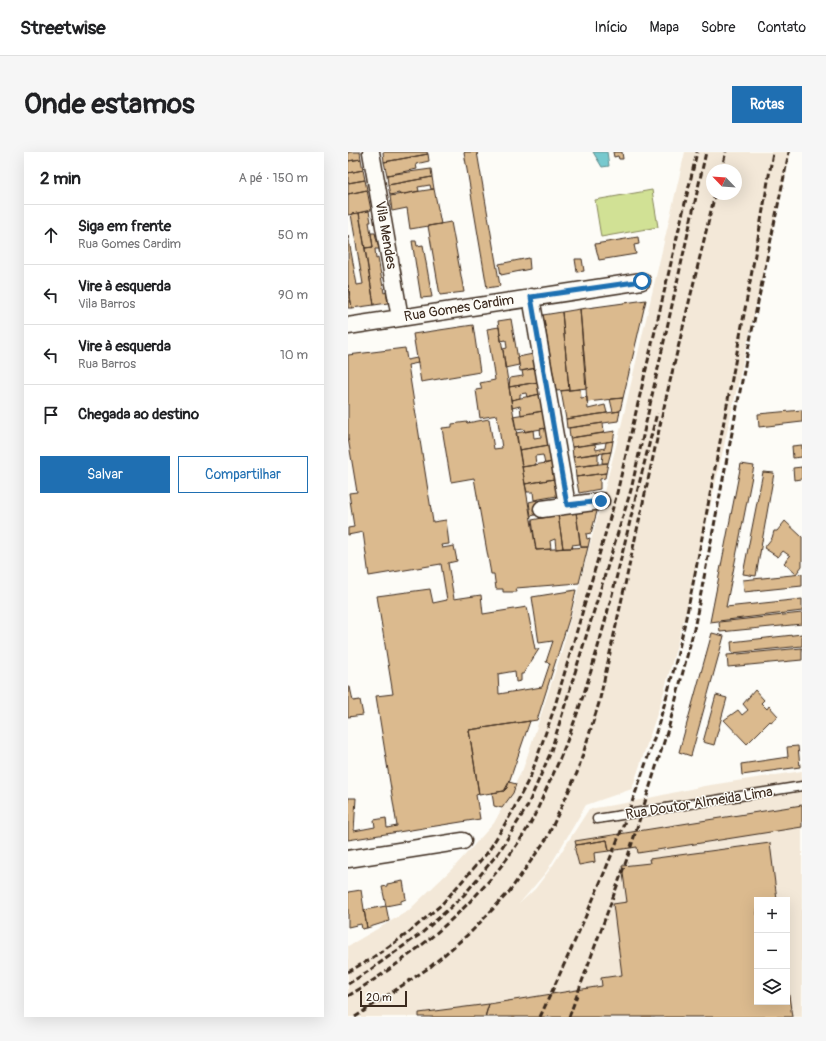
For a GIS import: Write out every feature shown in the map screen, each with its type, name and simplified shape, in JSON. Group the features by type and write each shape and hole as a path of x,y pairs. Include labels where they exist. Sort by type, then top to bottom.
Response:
{"street":[{"name":"Vila Mendes","path":"372,152 400,318"},
{"name":"Rua Gomes Cardim","path":"348,326 642,281"},
{"path":"531,297 567,505"},
{"path":"542,509 601,501"},
{"path":"348,859 463,841"}],"lane":[{"name":"Rua Doutor Almeida Lima","path":"597,819 802,786"}],"shaded area":[{"path":"685,152 791,152 686,612 662,699 632,789 586,805 547,871 519,904 535,889 551,868 589,809 626,803 704,786 802,771 802,1017 348,1017 348,946 408,911 456,865 494,823 523,769 561,654 619,435"}],"green space":[{"path":"652,190 658,227 601,237 595,200"}],"water":[{"path":"593,152 607,152 609,166 602,167"}],"building":[{"path":"348,152 360,152 361,159 348,161"},
{"path":"383,152 427,152 428,154 384,162"},
{"path":"464,152 477,152 500,286 487,288"},
{"path":"613,152 622,152 623,159 619,159 618,156 614,157"},
{"path":"428,154 429,161 416,164 417,169 387,175 384,162"},
{"path":"361,159 363,170 348,173 348,161"},
{"path":"431,169 432,177 388,185 387,175"},
{"path":"363,170 365,180 348,183 348,173"},
{"path":"432,177 434,189 431,189 430,185 418,187 419,191 400,195 399,193 390,195 388,185"},
{"path":"365,180 367,190 348,194 348,183"},
{"path":"434,189 441,224 410,229 407,208 392,211 390,196"},
{"path":"367,190 371,210 348,215 348,194"},
{"path":"369,211 371,222 369,222 373,247 365,248 359,213"},
{"path":"359,213 374,305 352,308 348,285 348,235 357,285 363,284 351,214"},
{"path":"451,222 464,292 440,295 428,226"},
{"path":"371,233 375,233 379,249 375,249 376,259 378,258 384,293 386,292 388,303 374,305 365,248 373,247"},
{"path":"638,237 639,244 634,245 636,254 599,260 595,244"},
{"path":"412,241 416,241 417,246 423,245 432,297 421,298"},
{"path":"529,258 530,269 501,275 499,264"},
{"path":"575,259 582,259 584,271 577,272"},
{"path":"348,285 352,308 348,308"},
{"path":"646,300 623,398 587,402 580,309"},
{"path":"580,309 587,388 569,390 562,312"},
{"path":"562,312 569,390 556,391 543,315"},
{"path":"511,319 519,365 505,368 503,349 507,348 506,340 501,341 498,321"},
{"path":"473,325 480,372 421,382 413,334"},
{"path":"499,327 536,550 588,547 579,583 516,588 517,592 503,592 503,589 496,589 494,574 491,574 474,478 451,482 442,428 452,427 452,424 489,419 494,449 502,448 497,415 480,418 476,390 482,389 480,383 495,380 487,329"},
{"path":"405,348 407,360 417,358 418,363 408,365 433,522 446,520 449,544 441,545 442,548 454,546 457,561 448,563 454,599 481,595 483,614 527,607 535,649 539,649 523,674 521,674 521,681 516,682 515,671 498,674 499,694 542,687 550,663 546,662 553,641 539,643 532,597 576,590 570,616 537,720 469,730 479,794 476,795 480,819 348,840 348,798 356,798 354,831 375,827 374,820 386,818 387,828 397,826 376,696 393,694 377,596 430,589 433,603 447,600 441,564 369,576 363,532 348,535 348,528 354,527 349,493 357,492 348,438 348,355"},
{"path":"533,354 536,368 520,371 518,357"},
{"path":"536,368 538,382 509,387 510,378 523,376 522,371"},
{"path":"538,382 540,394 527,397 526,393 520,394 520,398 511,400 509,387"},
{"path":"580,389 581,398 587,397 588,409 605,405 607,413 566,419 561,391"},
{"path":"540,394 543,411 521,415 520,406 512,408 511,400"},
{"path":"623,398 620,411 613,412 610,399"},
{"path":"802,410 802,422 759,427 758,414"},
{"path":"543,411 546,428 525,432 524,429 516,430 513,416"},
{"path":"620,411 618,421 567,428 566,419"},
{"path":"603,423 604,433 570,438 569,428"},
{"path":"546,428 549,445 519,450 516,433 533,430 534,438 541,437 540,429"},
{"path":"615,431 613,441 572,447 570,438"},
{"path":"613,441 611,452 573,457 572,447 595,444 596,450 605,448 606,442"},
{"path":"549,445 552,462 545,464 543,455 535,456 536,465 522,467 519,450"},
{"path":"802,445 802,457 793,458 792,446"},
{"path":"611,452 608,463 602,463 603,453"},
{"path":"598,453 598,464 575,467 573,457"},
{"path":"552,462 554,479 525,484 522,467"},
{"path":"608,463 606,473 576,477 575,467"},
{"path":"741,464 754,466 726,607 802,599 802,611 710,622"},
{"path":"802,467 802,479 794,480 793,468"},
{"path":"763,472 774,473 756,576 743,574"},
{"path":"606,473 605,478 600,479 600,489 579,493 576,477"},
{"path":"554,479 557,496 534,500 533,492 527,492 525,484"},
{"path":"537,500 539,514 531,516 529,502"},
{"path":"598,508 591,533 586,534 587,539 590,538 588,547 581,547 576,512"},
{"path":"576,512 580,544 572,545 573,548 563,548 558,515"},
{"path":"558,515 563,548 556,549 555,539 550,541 551,549 536,550 532,520"},
{"path":"785,521 802,537 802,566 796,574 784,563 790,556 783,551 778,557 764,548 772,538 774,531 777,531"},
{"path":"802,574 802,586 744,592 743,580"},
{"path":"802,613 802,624 720,632 719,622"},
{"path":"712,633 724,636 691,756 679,752"},
{"path":"802,634 802,646 732,653 731,642"},
{"path":"802,648 802,660 728,667 727,655"},
{"path":"348,687 350,687 353,701 360,700 363,715 348,717"},
{"path":"755,690 764,700 761,703 767,709 769,706 778,716 771,722 770,721 747,744 724,720 738,710 742,715 748,710 743,704"},
{"path":"716,695 727,698 714,745 703,742"},
{"path":"530,721 507,788 504,791 479,795 469,730"},
{"path":"798,746 800,767 742,775 741,764 788,757 787,747"},
{"path":"509,782 516,784 513,793 502,808 494,806 492,793 504,791"},
{"path":"802,805 802,827 638,853 637,847 609,851 607,840 576,845 575,841"},
{"path":"607,840 609,851 594,853 595,862 579,865 575,850 576,845"},
{"path":"770,843 777,897 754,897 754,1005 790,1005 790,1003 792,1017 485,1017 489,1004 602,986 601,978 622,975 613,904 627,902 622,866 650,863 649,859"},
{"path":"403,881 406,899 401,901 401,903 386,906 382,887 387,886 387,884"},
{"path":"361,890 367,928 362,929 361,924 348,927 348,892"},
{"path":"386,906 389,921 367,928 364,910"},
{"path":"489,1004 485,1017 419,1017 419,1013"}],"railway":[{"path":"348,972 369,960 407,934 441,905 488,852 511,814 531,775 554,709 616,497 697,152"},
{"path":"348,984 422,933 464,895 499,852 527,807 550,754 631,490 706,152"},
{"path":"723,164 726,152"},
{"path":"540,1017 590,907 620,833 648,757 669,688 697,563 773,152"},
{"path":"569,1017 628,856 669,726 694,629 747,355 789,152"},
{"path":"355,1017 430,967 472,931 509,892 547,838 577,773 599,703 666,398 714,200"},
{"path":"348,996 399,962 448,923 491,879 510,855 531,823 572,727 598,648 657,413"}],"route":[{"path":"601,501 567,505 531,297 642,281"}]}
